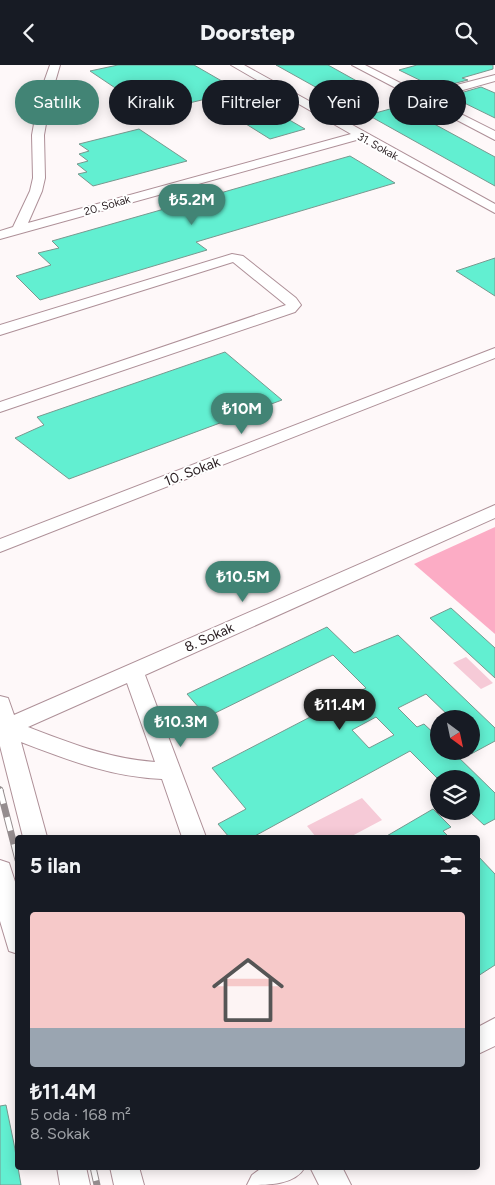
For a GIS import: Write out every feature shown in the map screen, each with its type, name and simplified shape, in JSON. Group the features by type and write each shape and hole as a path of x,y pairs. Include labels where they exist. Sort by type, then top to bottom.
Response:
{"street":[{"path":"18,230 36,191 39,178 38,135 45,96 55,65"},
{"name":"31. Sokak","path":"236,65 495,209"},
{"path":"365,65 394,80"},
{"path":"466,86 495,78"},
{"path":"466,118 493,132"},
{"name":"20. Sokak","path":"0,235 359,135"},
{"path":"0,330 232,258 238,259 294,305 290,309 0,407"},
{"name":"10. Sokak","path":"0,546 495,353"},
{"name":"8. Sokak","path":"6,728 495,511"},
{"path":"133,671 193,835"},
{"path":"0,703 35,835"},
{"path":"6,728 96,761 132,769 169,771"},
{"path":"0,870 15,931"},
{"path":"480,1041 495,1031"},
{"path":"72,1170 75,1185"},
{"path":"125,1170 129,1185"},
{"path":"262,1185 286,1170"},
{"path":"326,1170 336,1185"}],"shaded area":[{"path":"495,527 495,634 414,564"},
{"path":"466,657 493,683 481,689 453,663"},
{"path":"362,798 382,820 354,835 314,835 307,826"}],"building":[{"path":"118,65 194,65 220,80 202,80 202,100 192,102 192,80 109,80 109,84 90,71"},
{"path":"276,65 328,65 355,80 309,80 309,83"},
{"path":"417,65 493,65 493,69 462,78 468,80 466,80 420,80 399,70"},
{"path":"481,87 495,93 495,118 466,104 466,91"},
{"path":"389,109 389,125 436,125 495,157 495,186 379,121 379,112"},
{"path":"248,125 298,125 305,129 270,139"},
{"path":"139,129 187,161 93,186 78,174 87,172 77,164 88,161 79,154 89,151 79,144"},
{"path":"350,156 395,183 196,242 207,250 40,300 16,276 51,265 38,253 59,248 52,241"},
{"path":"495,258 495,296 456,271"},
{"path":"225,352 282,400 69,479 15,438 44,425 37,417"},
{"path":"451,608 495,648 495,678 430,618"},
{"path":"327,627 354,653 398,635 476,710 443,710 426,694 398,708 417,727 424,724 430,730 430,760 461,760 471,770 430,771 410,751 257,835 227,835 218,824 246,809 212,768 366,688 333,655 207,717 187,694","holes":["376,717 394,735 369,748 352,730"]},
{"path":"480,714 495,728 495,741 480,749"},
{"path":"480,778 495,793 495,819 484,825 479,820"},
{"path":"430,811 430,820 444,820 451,827 443,831 447,835 388,835"},
{"path":"480,858 495,874 495,965 480,975"},
{"path":"6,1105 15,1150 15,1170 18,1170 21,1185 0,1185 0,1106"}],"railway":[{"path":"0,790 15,848"},
{"path":"94,1170 97,1185"}]}
